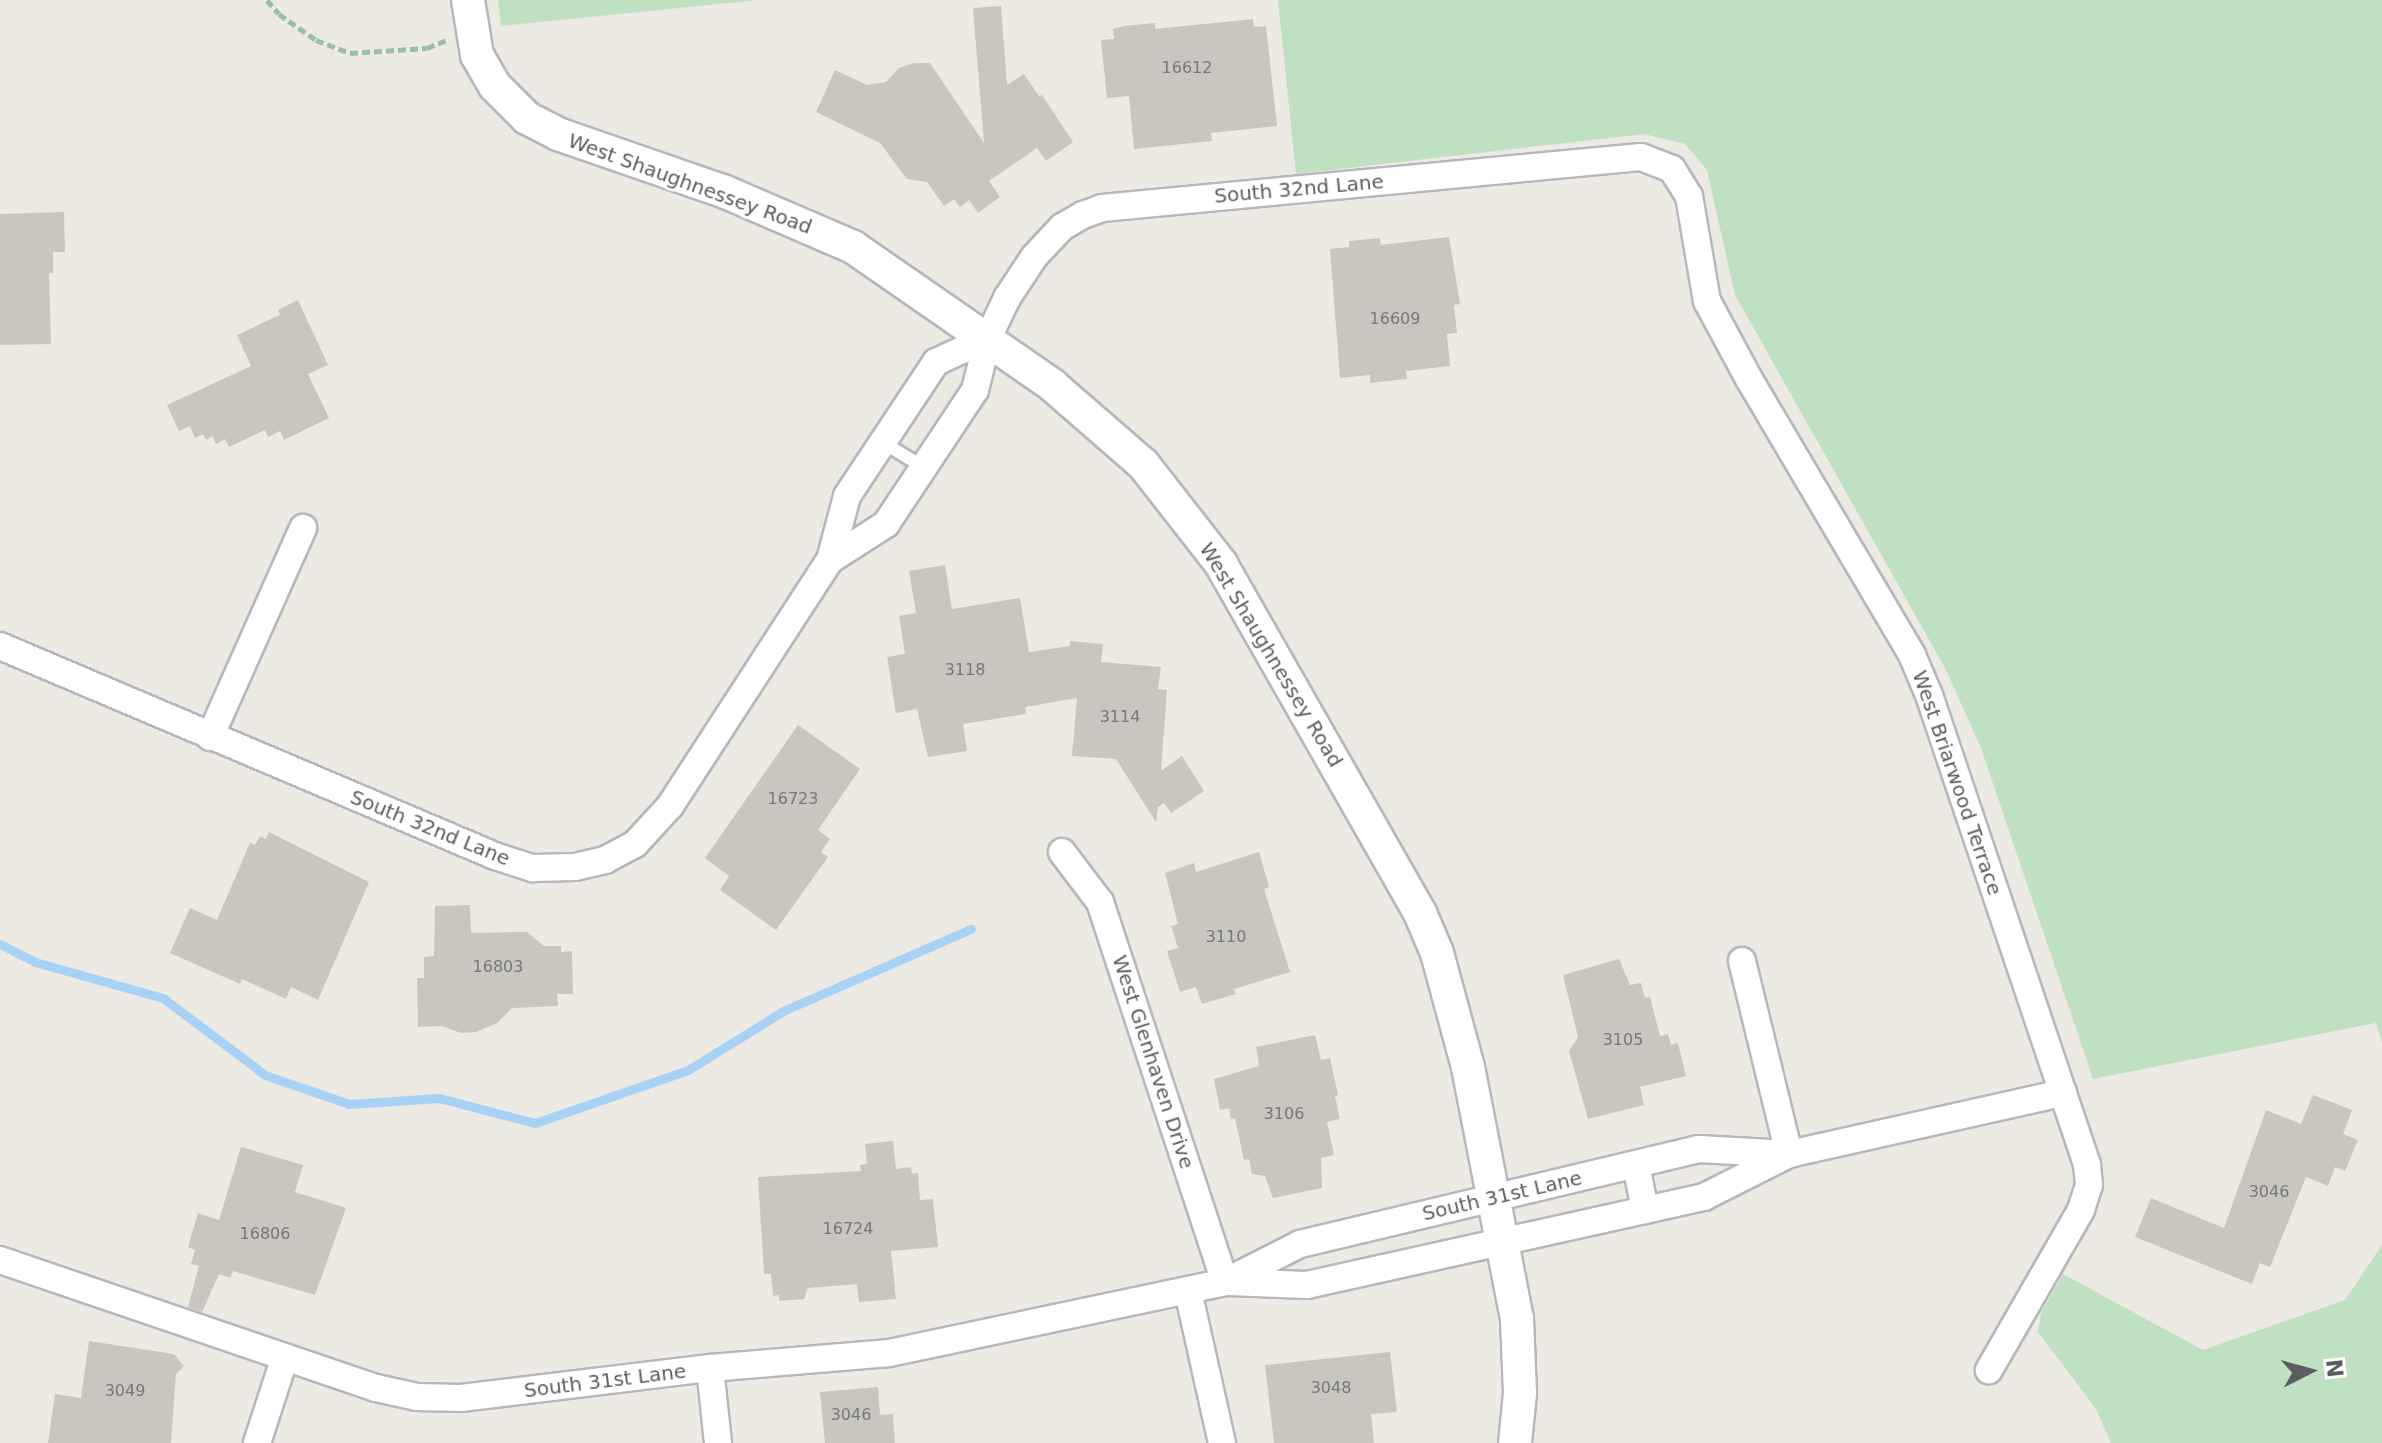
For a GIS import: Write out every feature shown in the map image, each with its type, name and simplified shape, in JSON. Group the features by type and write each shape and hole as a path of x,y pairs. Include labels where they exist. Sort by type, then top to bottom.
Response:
{"street":[{"name":"West Shaughnessey Road","path":"470,15 477,55 495,86 527,118 558,134 736,196 853,247 1052,385 1143,464 1221,564 1420,913 1437,953 1464,1052 1517,1318 1520,1393 1515,1443"},
{"name":"South 32nd Lane","path":"830,560 886,524 925,468 975,390 988,338 1007,298 1034,257 1062,227 1102,208 1641,157 1672,169"},
{"name":"West Briarwood Terrace","path":"1672,169 1689,196 1707,301 1749,379 1912,655 1929,695 2087,1165 2089,1185 2081,1210 1989,1370"},
{"name":"South 32nd Lane","path":"0,646 495,856 533,868 575,867 605,860 635,844 670,806 830,560 847,496 936,362 988,338"},
{"path":"210,737 303,528"},
{"name":"West Glenhaven Drive","path":"1062,852 1100,902 1225,1282"},
{"path":"1742,961 1789,1154"},
{"name":"South 31st Lane","path":"1225,1282 1307,1285 1704,1197 1789,1154 2063,1093"},
{"name":"South 31st Lane","path":"0,1260 376,1388 417,1397 461,1398 710,1368 889,1353 1225,1282 1300,1244 1699,1149 1789,1154"},
{"path":"1636,1165 1645,1210"},
{"path":"1369,1228 1378,1270"},
{"path":"1188,1291 1222,1443"},
{"path":"257,1443 285,1357"},
{"path":"710,1368 718,1443"}],"lane":[{"path":"882,442 925,468"}],"path":[{"path":"267,0 279,14 316,40 350,53 427,48 470,15"}],"green space":[{"path":"498,0 758,0 501,26"},
{"path":"1278,0 2382,0 2382,1043 2376,1023 2093,1079 1981,748 1945,668 1735,295 1707,170 1685,144 1644,134 1296,174"},
{"path":"2382,1245 2382,1443 2111,1443 2096,1409 2038,1332 2041,1313 2063,1274 2203,1350 2345,1300"}],"building":[{"path":"1001,6 1007,85 1024,74 1073,142 1046,161 1037,148 989,181 1000,197 978,213 969,200 960,207 954,199 944,206 927,182 907,179 880,143 816,112 835,70 867,85 886,82 899,68 914,63 930,63 984,143 973,8"},
{"path":"1253,19 1254,27 1266,26 1277,126 1211,133 1212,141 1134,149 1129,96 1107,98 1101,40 1114,39 1113,29 1124,26 1155,23 1155,29"},
{"path":"64,212 65,252 53,252 53,273 49,273 51,344 0,345 0,214"},
{"path":"1449,237 1460,304 1454,305 1457,333 1447,334 1450,366 1406,371 1407,379 1370,383 1370,375 1340,378 1330,249 1349,247 1349,241 1380,238 1381,245"},
{"path":"298,300 328,365 308,374 329,418 284,440 280,431 268,437 265,430 229,447 225,439 216,444 212,436 206,440 203,434 195,438 190,426 179,431 167,405 251,366 237,335 280,315 278,310"},
{"path":"945,565 952,609 1020,598 1029,652 1070,646 1070,641 1103,644 1101,662 1161,667 1158,689 1167,690 1161,771 1182,756 1204,791 1171,813 1164,803 1158,807 1156,822 1116,759 1072,756 1077,698 1025,707 1026,714 963,724 967,751 928,757 917,709 896,713 887,657 905,654 899,616 916,613 909,571"},
{"path":"798,725 860,769 818,830 830,839 821,852 828,857 776,930 720,890 729,876 705,858"},
{"path":"269,832 369,882 318,1000 291,987 286,999 242,979 240,984 170,953 190,908 217,920 250,843 255,845 260,836 266,839"},
{"path":"1259,852 1269,887 1264,889 1290,972 1234,989 1236,994 1202,1004 1196,987 1180,992 1167,951 1178,948 1171,926 1178,924 1165,873 1194,863 1196,872"},
{"path":"470,905 471,933 527,932 544,946 561,946 561,952 572,951 573,994 557,994 558,1006 512,1008 497,1023 476,1032 461,1033 442,1026 418,1027 417,978 424,978 424,957 434,956 435,906"},
{"path":"1619,959 1630,985 1641,983 1645,998 1650,997 1660,1036 1668,1034 1671,1045 1678,1043 1686,1076 1640,1087 1644,1105 1588,1119 1569,1051 1578,1037 1563,975"},
{"path":"1315,1035 1321,1060 1330,1058 1338,1095 1335,1096 1340,1119 1327,1122 1334,1155 1321,1158 1322,1188 1273,1198 1265,1176 1252,1174 1249,1159 1244,1160 1235,1118 1231,1119 1229,1108 1220,1110 1214,1079 1259,1066 1256,1047"},
{"path":"2313,1095 2352,1110 2343,1134 2358,1140 2345,1171 2335,1167 2328,1186 2306,1177 2270,1267 2260,1263 2252,1284 2135,1237 2151,1198 2224,1228 2266,1110 2301,1124"},
{"path":"893,1141 896,1169 911,1167 912,1174 918,1173 920,1200 933,1199 938,1247 891,1251 896,1299 859,1302 857,1284 808,1288 804,1299 779,1301 779,1295 773,1296 771,1274 764,1274 758,1177 861,1171 860,1165 867,1164 865,1144"},
{"path":"241,1147 303,1165 295,1192 346,1208 315,1295 233,1271 230,1278 219,1274 202,1312 188,1307 199,1266 191,1264 195,1250 188,1247 198,1213 219,1220"},
{"path":"89,1341 174,1354 184,1366 176,1374 171,1443 48,1443 55,1394 81,1398"},
{"path":"1390,1352 1397,1412 1371,1414 1374,1443 1274,1443 1265,1365"},
{"path":"878,1387 880,1415 893,1414 895,1443 825,1443 820,1392"}],"waterway":[{"path":"0,944 35,962 163,998 265,1075 349,1104 439,1098 535,1123 688,1070 783,1011 971,929"}]}
